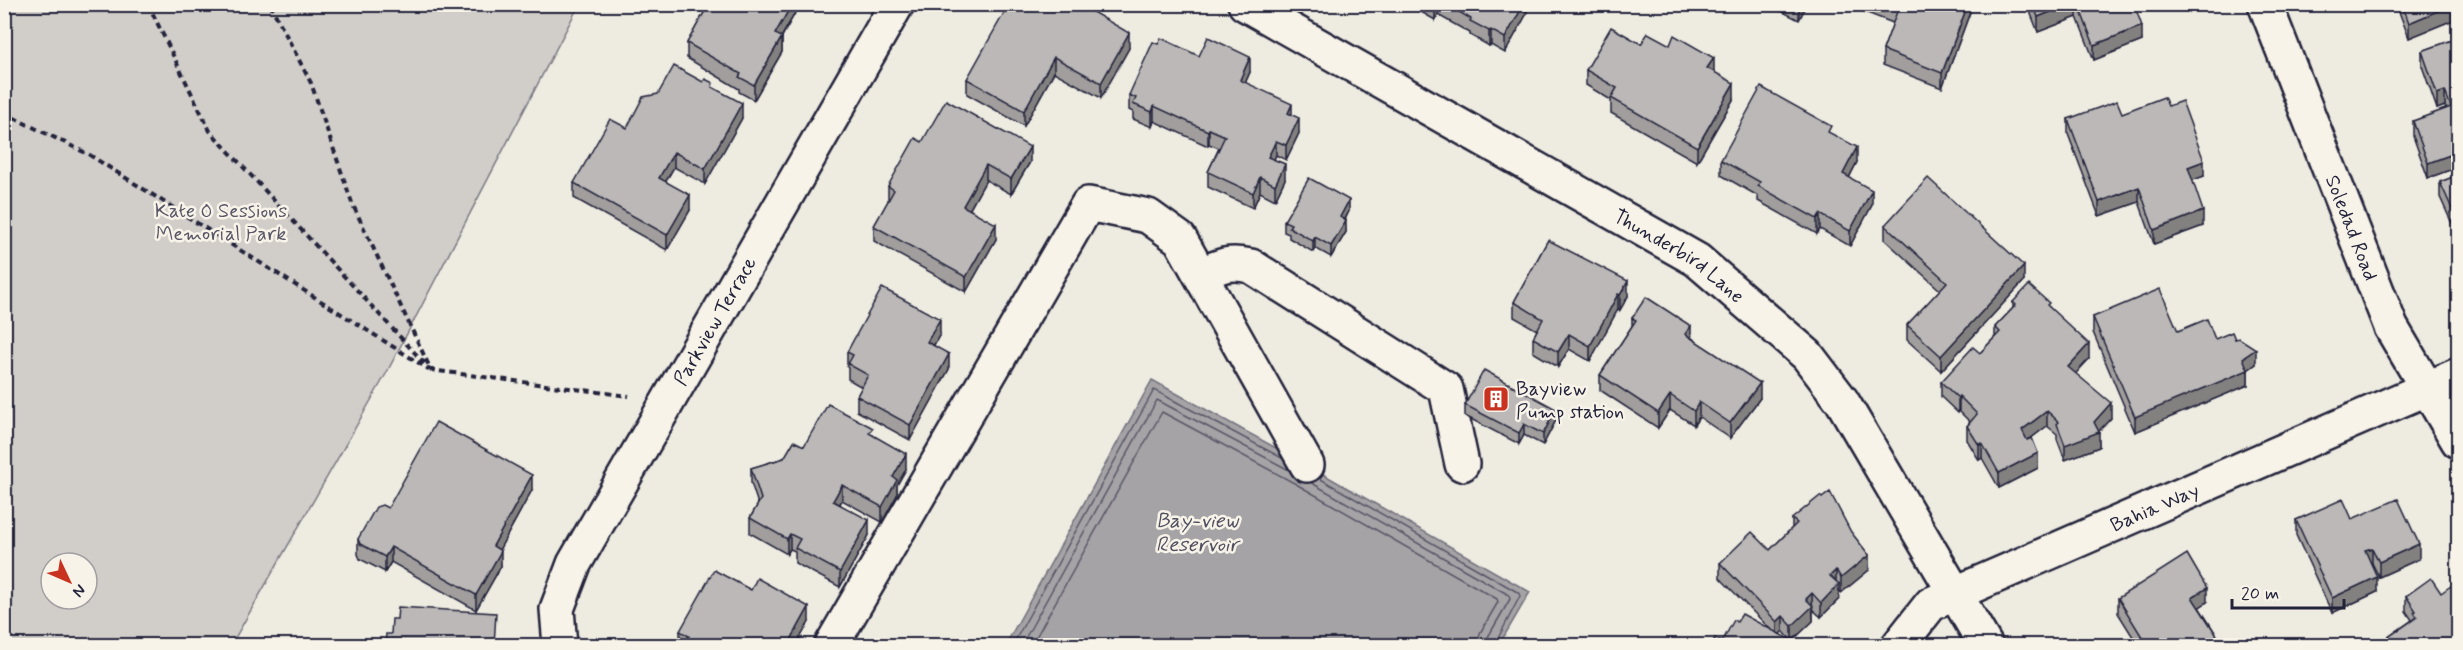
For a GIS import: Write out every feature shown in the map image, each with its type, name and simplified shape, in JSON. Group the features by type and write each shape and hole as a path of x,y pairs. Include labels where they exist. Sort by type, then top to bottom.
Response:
{"street":[{"name":"Parkview Terrace","path":"560,645 557,609 574,564 897,4"},
{"name":"Thunderbird Lane","path":"1245,4 1697,260 1807,355 1842,401 1986,645"},
{"name":"Soledad Road","path":"2265,4 2391,327 2458,441"},
{"path":"831,645 1088,204 1148,216 1180,239 1202,274 1307,465"},
{"path":"1202,274 1219,266 1236,262 1251,266 1446,389 1462,464"},
{"name":"Bahia Way","path":"1898,645 1931,604 1956,595 2425,387 2458,375"}],"path":[{"path":"148,4 210,131 430,370"},
{"path":"270,4 311,83 352,203 430,370"},
{"path":"4,113 88,154 430,370 668,401"}],"green space":[{"name":"Kate O Sessions Memorial Park","path":"4,5 579,5 386,374 231,645 5,645"}],"water":[{"name":"Bay-view Reservoir","path":"1152,380 1530,592 1499,645 1005,646"}],"building":[{"path":"709,4 792,4 775,34 782,37 754,85 739,77 741,74 687,43"},
{"path":"1009,4 1070,4 1077,8 1079,4 1129,33 1101,83 1054,57 1024,111 967,79"},
{"path":"1446,4 1524,4 1505,38 1470,21 1471,19"},
{"path":"1884,4 1968,4 1942,73 1883,50 1898,9"},
{"path":"2033,4 2070,4 2038,17"},
{"path":"2078,4 2134,4 2142,26 2094,45"},
{"path":"2402,4 2454,4 2409,23"},
{"path":"1611,27 1641,44 1648,33 1670,45 1674,35 1714,58 1707,68 1734,83 1697,147 1611,98 1617,88 1586,70"},
{"path":"1208,37 1250,57 1240,80 1292,104 1288,113 1299,118 1286,145 1276,141 1268,157 1285,164 1275,185 1260,177 1253,193 1208,172 1225,136 1209,129 1208,131 1154,106 1152,112 1133,104 1136,98 1129,95 1153,42 1158,44 1161,38 1199,56"},
{"path":"2458,38 2458,152 2428,163 2413,121 2451,107 2445,91 2437,94 2422,51"},
{"path":"674,66 703,82 705,79 713,83 712,87 742,103 705,169 674,152 659,178 690,195 667,235 574,183 610,119 627,128 643,97 658,94"},
{"path":"1761,87 1831,126 1828,132 1857,147 1843,174 1872,190 1850,231 1820,214 1817,219 1758,186 1760,182 1721,160"},
{"path":"2164,97 2168,106 2182,101 2204,161 2188,167 2203,211 2154,230 2139,187 2099,202 2068,119 2117,101 2122,113"},
{"path":"946,100 1030,147 1011,179 986,165 963,206 996,224 966,277 874,226 894,190 888,186 915,138 922,142"},
{"path":"2458,175 2458,222 2440,182"},
{"path":"1309,178 1349,200 1340,217 1346,221 1331,246 1315,237 1313,241 1289,227 1291,224 1284,221"},
{"path":"1928,178 2024,266 1941,356 1907,325 1947,282 1885,225"},
{"path":"1548,240 1628,281 1620,295 1618,294 1590,346 1569,334 1558,352 1533,338 1543,319 1514,302"},
{"path":"2029,285 2089,344 2068,367 2111,403 2094,422 2099,432 2065,445 2057,424 2059,422 2047,411 2022,430 2027,440 2032,438 2038,453 1999,473 1982,443 1979,445 1967,426 1977,414 1941,382 1973,347 1980,353 2000,332 1995,327 2016,305 2013,302"},
{"path":"882,288 940,319 927,342 949,354 910,425 857,396 868,375 848,364 853,355 847,352"},
{"path":"2160,289 2178,331 2207,319 2215,339 2232,332 2235,339 2239,338 2256,349 2243,358 2248,370 2135,417 2093,317"},
{"path":"1646,297 1691,326 1685,334 1760,383 1730,423 1699,402 1694,411 1670,395 1658,413 1600,375 1636,320 1632,318"},
{"name":"Bayview Pump station","path":"1484,370 1556,409 1543,434 1524,424 1519,433 1465,405"},
{"path":"828,404 873,428 869,433 906,454 893,477 897,480 882,507 842,485 833,501 869,520 840,572 795,548 800,539 790,534 787,539 750,518 761,499 751,468 784,458 794,441 804,446"},
{"path":"436,422 532,475 493,546 501,551 476,595 391,547 385,557 360,544 358,539 376,507 382,505 388,508"},
{"path":"1830,492 1851,532 1869,555 1841,578 1836,570 1830,576 1839,584 1821,603 1812,593 1806,599 1813,606 1792,626 1783,616 1777,622 1720,563 1752,532 1770,550 1797,523 1792,519 1794,517 1820,496 1822,498"},
{"path":"2343,499 2352,519 2398,499 2419,544 2379,562 2372,548 2365,550 2377,577 2332,598 2296,520"},
{"path":"2187,554 2207,588 2192,597 2223,645 2147,645 2118,598"},
{"path":"714,570 751,590 757,578 809,607 788,645 683,645 689,636 680,631"},
{"path":"2431,578 2441,593 2455,583 2458,589 2458,645 2381,645 2380,643 2417,617 2414,612 2416,611 2406,596"},
{"path":"398,607 496,613 494,645 385,645 386,634 391,634 392,619 397,619"},
{"path":"1742,614 1800,645 1711,645 1715,638 1722,642 1734,620 1737,622"}],"place":[{"name":"Bayview Pump station","path":"1496,399"}]}
